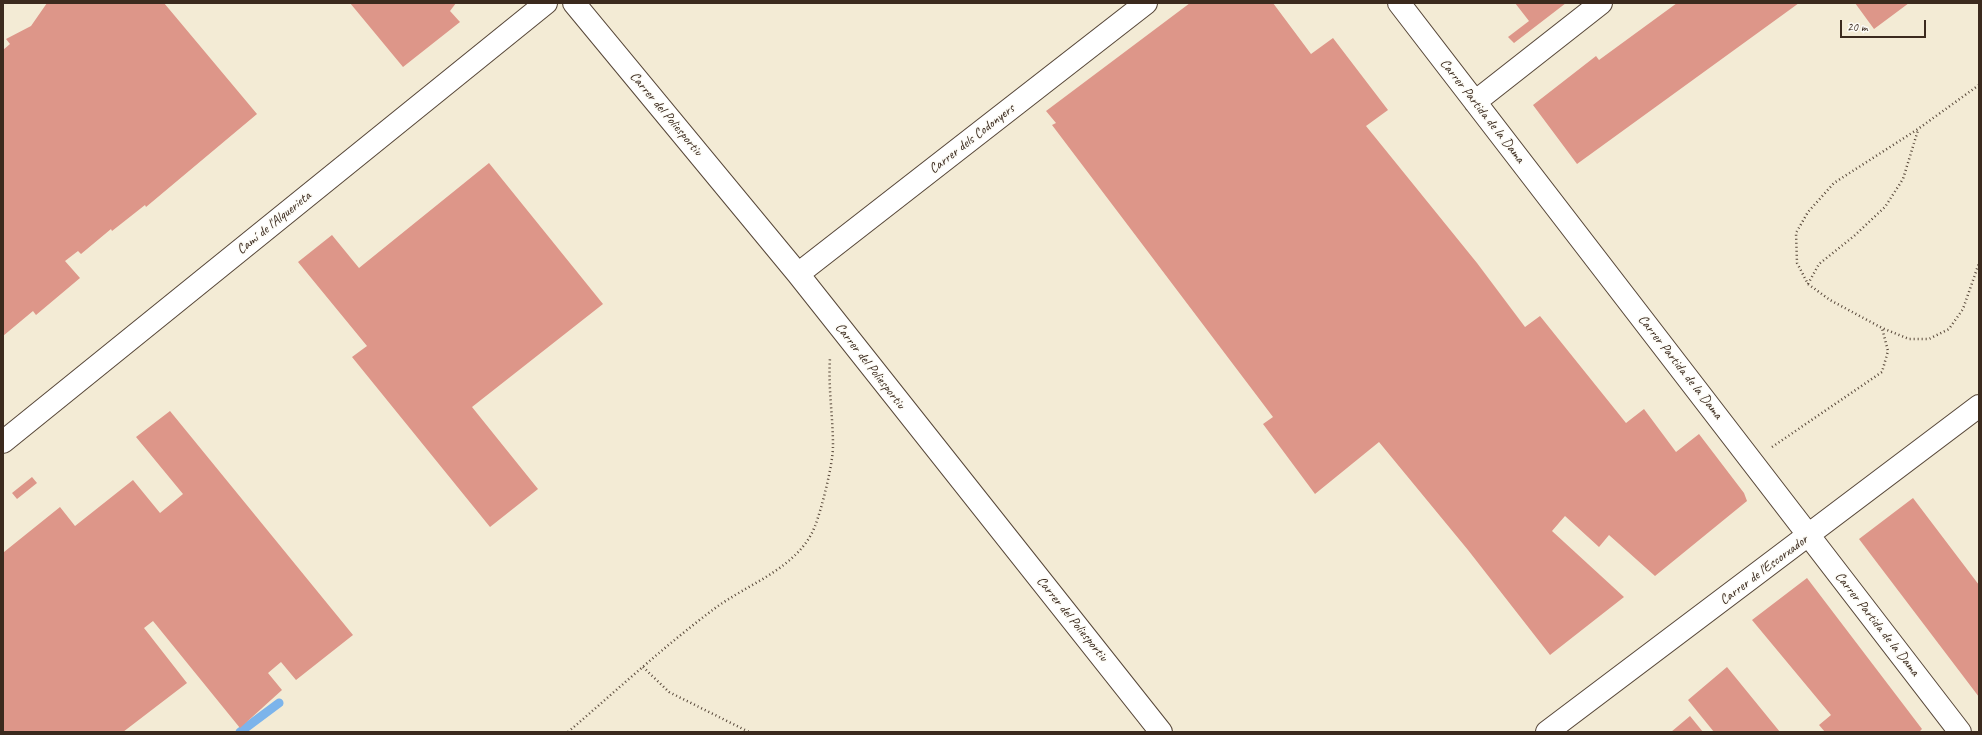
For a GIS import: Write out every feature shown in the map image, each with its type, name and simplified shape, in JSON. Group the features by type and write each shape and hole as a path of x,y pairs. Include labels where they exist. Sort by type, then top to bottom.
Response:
{"street":[{"name":"Camí de l'Alquerieta","path":"3,442 546,3"},
{"name":"Carrer del Poliesportiu","path":"574,3 798,274 1161,732"},
{"name":"Carrer dels Codonyers","path":"798,274 1146,3"},
{"name":"Carrer Partida de la Dama","path":"1399,3 1960,732"},
{"path":"1475,102 1601,3"},
{"name":"Carrer de l'Escorxador","path":"1547,732 1809,536 1979,406"}],"path":[{"path":"1979,85 1918,129 1834,183 1808,212 1796,233 1797,263 1808,284 1830,300 1882,328 1909,339 1929,339 1949,329 1963,309 1979,263"},
{"path":"1808,284 1819,264 1854,236 1885,207 1903,179 1918,129"},
{"path":"1752,461 1882,372 1888,351 1882,328"},
{"path":"568,732 643,667 715,608 766,578 797,553 815,527 824,496 833,447 829,380 831,351 842,330"},
{"path":"643,667 669,692 749,732"}],"building":[{"path":"47,3 164,3 257,114 146,207 145,205 112,231 111,229 81,254 78,251 65,261 80,278 36,315 33,311 3,336 3,50 10,44 6,39 31,26"},
{"path":"350,3 456,3 450,11 460,22 403,67"},
{"path":"1190,3 1273,3 1311,54 1333,38 1388,110 1366,126 1477,263 1525,327 1540,316 1626,423 1644,409 1676,452 1699,434 1744,493 1747,501 1655,576 1609,535 1599,547 1565,516 1552,531 1624,597 1550,655 1468,550 1379,442 1315,494 1263,424 1273,417 1052,125 1056,123 1046,111"},
{"path":"1515,3 1566,3 1514,43 1508,37 1529,21"},
{"path":"1677,3 1799,3 1577,164 1533,105 1596,56 1599,60"},
{"path":"1855,3 1909,3 1874,29"},
{"path":"489,163 603,304 472,407 538,489 490,527 352,357 367,346 298,262 332,235 359,268"},
{"path":"170,411 353,635 296,680 281,662 268,673 282,690 240,728 153,621 144,628 187,683 123,732 3,732 3,551 4,552 60,507 75,526 133,480 160,513 183,494 136,437"},
{"path":"32,477 37,483 17,499 12,493"},
{"path":"1913,498 1979,585 1979,697 1859,539"},
{"path":"1807,578 1922,729 1919,732 1825,732 1819,725 1831,715 1752,620"},
{"path":"1727,667 1780,732 1714,732 1688,700"},
{"path":"1690,716 1703,732 1671,732"}],"waterway":[{"path":"240,732 279,703"}]}
